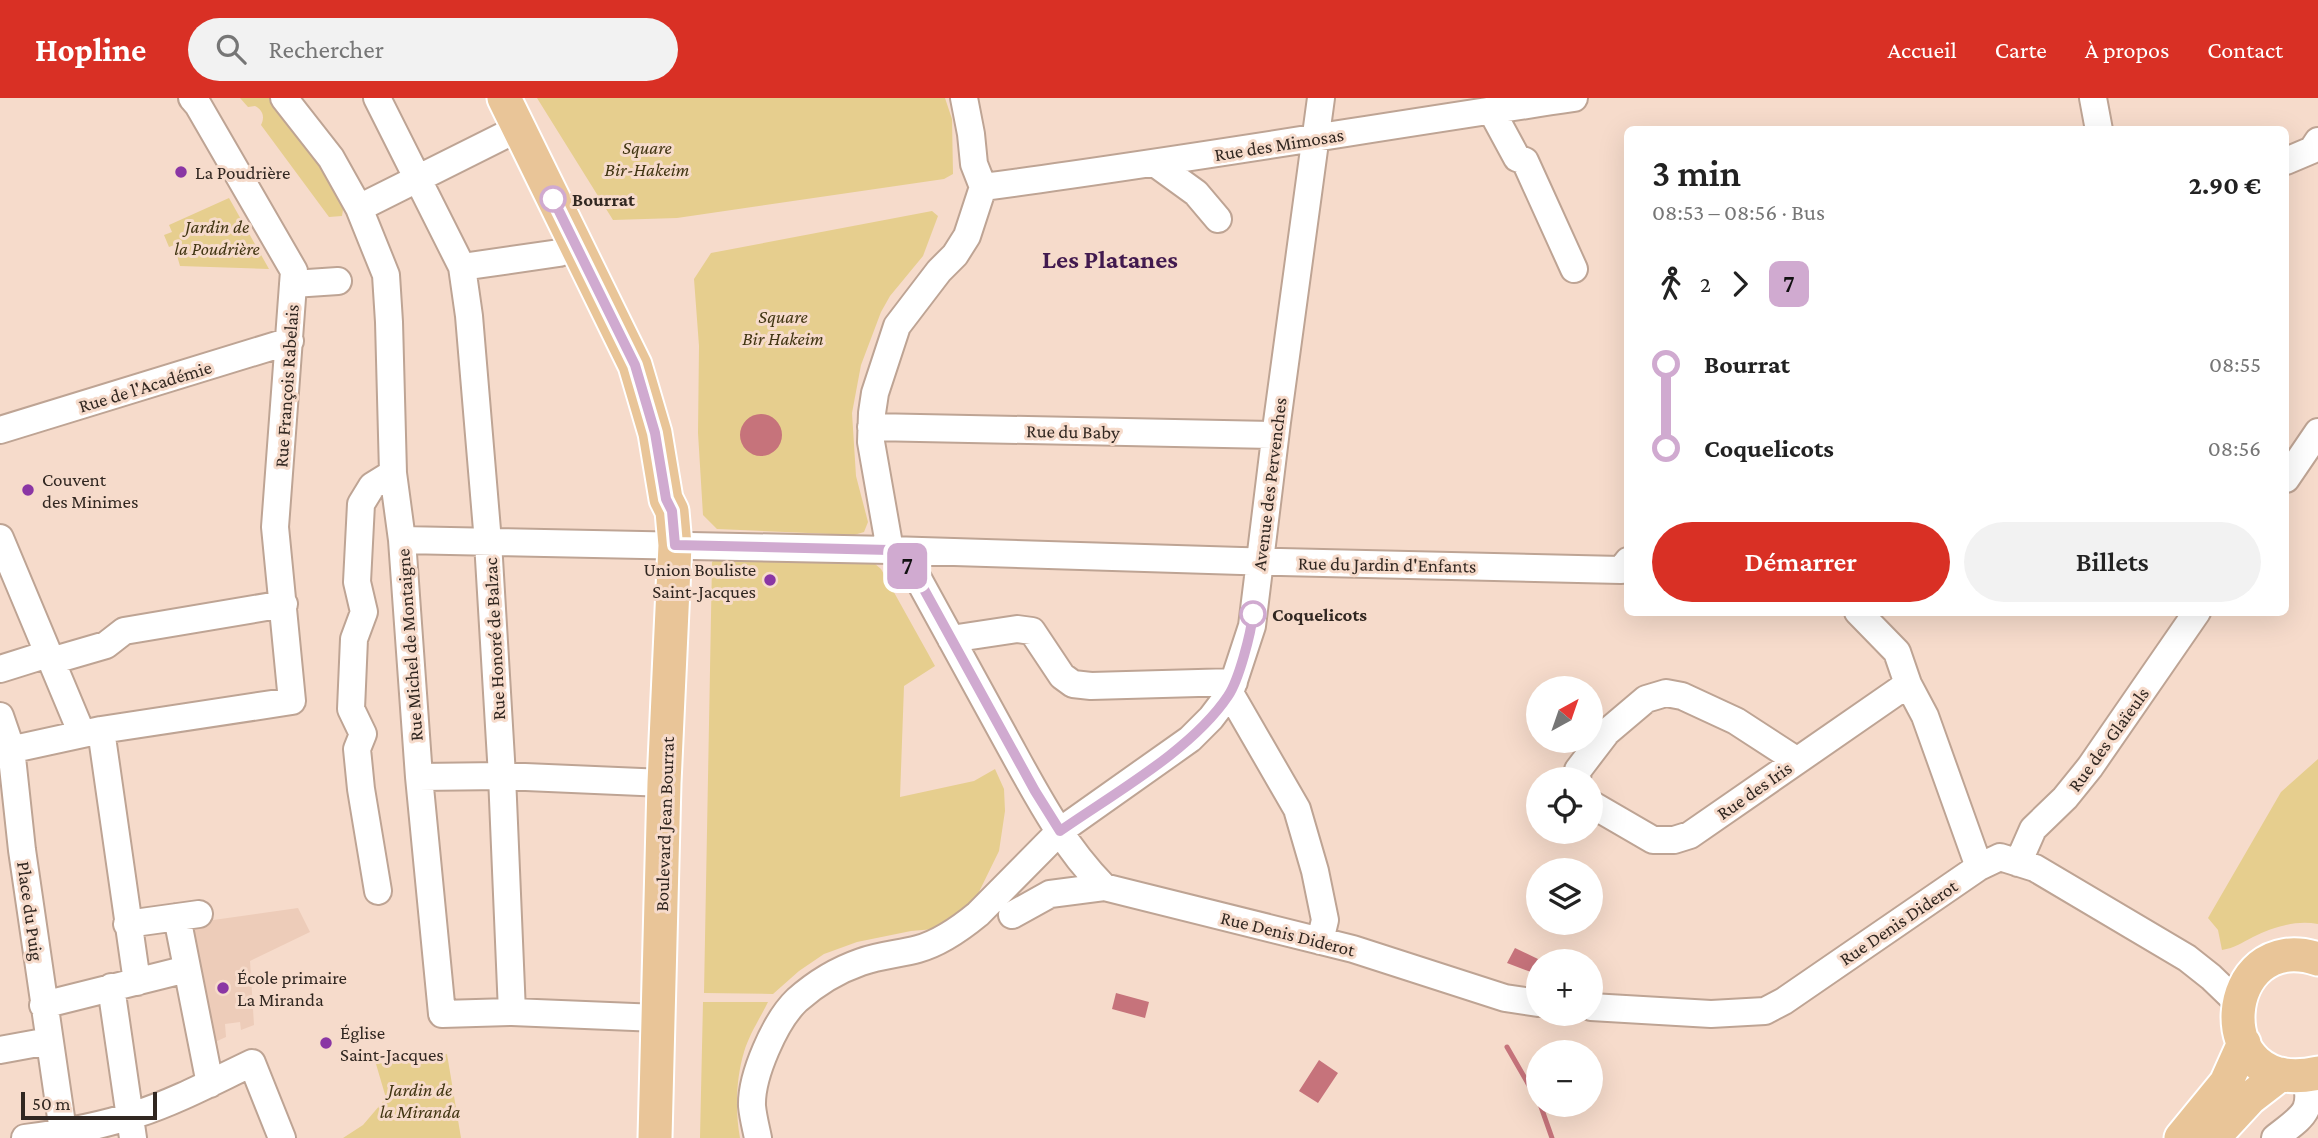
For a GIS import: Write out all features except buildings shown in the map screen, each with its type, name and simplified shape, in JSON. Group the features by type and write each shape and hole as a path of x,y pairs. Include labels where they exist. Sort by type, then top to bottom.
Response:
{"main road":[{"name":"Boulevard Jean Bourrat","path":"504,98 635,365 654,388 679,452 681,499 672,511 675,545 664,783 655,1138"},
{"path":"2301,1074 2266,1067 2253,1057 2244,1043 2237,1021 2238,1003 2245,984 2259,968 2276,958 2295,955 2317,957"},
{"path":"2181,1138 2226,1083 2244,1043"},
{"path":"2213,1138 2250,1098 2301,1074"}],"street":[{"name":"Rue François Rabelais","path":"91,732 292,701 275,527 294,271 192,98"},
{"name":"Rue Michel de Montaigne","path":"284,98 331,158 359,208 386,275 390,322 393,473 402,540 419,776 442,1014 512,1012"},
{"name":"Rue Honoré de Balzac","path":"377,98 462,267 469,316 488,542 512,1012"},
{"path":"964,98 978,175 967,236 894,334 875,393 871,427 878,492 890,550 915,573 1028,779 1060,831 1092,876 1104,887"},
{"name":"Avenue des Pervenches","path":"758,1138 752,1106 757,1074 768,1042 791,1006 818,984 840,971 863,961 937,942 964,926 1060,831 1190,739 1211,718 1232,688 1252,626 1321,98"},
{"name":"Rue des Mimosas","path":"978,175 1156,163 1316,137 1456,107 1491,110 1574,98"},
{"path":"2093,98 2098,126"},
{"path":"1491,110 1517,158 1525,161 1574,269"},
{"path":"359,208 519,128"},
{"path":"2289,160 2312,150 2318,141"},
{"path":"1156,163 1196,194 1218,219"},
{"path":"462,267 559,253 576,247"},
{"path":"293,284 338,281"},
{"name":"Rue de l'Académie","path":"0,430 290,341"},
{"name":"Rue du Baby","path":"871,427 1275,435"},
{"path":"2289,472 2318,432"},
{"path":"378,891 361,789 358,749 363,734 351,709 354,639 364,612 357,582 361,504 372,486 393,473"},
{"path":"0,538 50,657 91,732 137,982"},
{"name":"Rue du Jardin d'Enfants","path":"402,540 1621,570 1624,566"},
{"path":"0,669 106,645 124,631 284,604"},
{"path":"1862,616 1897,652 1908,684 1925,716 1979,867"},
{"name":"Rue des Glaïeuls","path":"2018,863 2033,829 2064,799 2090,767 2194,616"},
{"path":"951,639 1017,629 1032,631 1062,676 1073,684 1232,688 1297,809 1315,871 1325,920 1320,941"},
{"name":"Rue des Iris","path":"1603,811 1653,840 1674,840 1690,835 1908,684"},
{"path":"1580,767 1607,732 1646,699 1666,694 1682,696 1736,721 1796,760"},
{"name":"Place du Puig","path":"0,716 6,750 12,861 43,1004 64,1135"},
{"path":"6,750 91,732"},
{"path":"419,776 502,776 664,783"},
{"name":"Rue Denis Diderot","path":"1603,1008 1711,1014 1765,1011 1784,1001 1979,867 2000,858 2035,869 2187,958 2238,1003"},
{"path":"1012,915 1050,894 1104,887"},
{"name":"Rue Denis Diderot","path":"1104,887 1353,949 1505,998 1526,1001"},
{"path":"127,924 188,915 187,970 210,1084"},
{"name":"Rue Denis Diderot","path":"2187,958 2217,970 2259,968"},
{"path":"43,1004 187,970"},
{"path":"111,987 131,1127"},
{"path":"512,1012 658,1018"},
{"path":"0,1050 49,1041"},
{"path":"25,1138 131,1127 251,1063 282,1138"},
{"path":"2275,1138 2306,1111 2311,1096 2301,1074"}],"shaded area":[{"path":"761,414 776,420 782,435 776,450 761,456 746,450 740,435 746,420"},
{"name":"École primaire La Miranda","path":"298,908 310,932 250,961 254,1025 241,1030 240,1022 225,1024 226,1037 206,1046 185,924"},
{"path":"1515,948 1526,953 1526,970 1507,963"},
{"path":"1116,993 1149,1002 1145,1018 1112,1009"},
{"path":"1319,1060 1338,1073 1318,1103 1299,1091"}],"green space":[{"path":"240,98 269,98 324,168 344,203 342,216 329,217 261,125 261,112 255,106 248,107"},
{"name":"Square Bir-Hakeim","path":"537,98 945,98 952,119 953,174 944,179 677,218 613,220"},
{"name":"Jardin de la Poudrière","path":"229,198 269,269 180,266 174,245 169,247 164,235 172,232 169,225"},
{"name":"Square Bir Hakeim","path":"932,211 938,216 923,256 890,296 861,365 852,413 856,476 868,522 864,532 854,535 717,529 703,515 698,433 699,346 694,279 711,253"},
{"path":"718,557 874,563 881,569 935,666 904,686 900,797 974,781 995,769 1004,789 1005,811 999,851 976,898 966,909 934,929 857,942 824,954 773,994 704,993 712,562"},
{"path":"2318,759 2318,924 2301,923 2276,927 2222,950 2218,930 2208,918 2281,792"},
{"path":"703,1002 768,1002 749,1039 741,1062 737,1095 740,1138 700,1138"},
{"name":"Jardin de la Miranda","path":"447,1054 461,1138 343,1138 363,1125 386,1098 376,1064"}],"waterway":[{"path":"1507,1047 1526,1080"},
{"path":"1545,1117 1552,1138"}],"bus line":[{"name":"7","path":"553,199 635,365 655,433 666,499 672,511 675,545 890,550 915,573 1035,791 1060,831 1190,739 1211,718 1230,693 1252,626 1253,614"}],"place":[{"name":"La Poudrière","path":"181,172"},
{"name":"Bourrat","path":"553,199"},
{"name":"Couvent des Minimes","path":"28,490"},
{"name":"Union Bouliste Saint-Jacques","path":"770,580"},
{"name":"Coquelicots","path":"1253,614"},
{"name":"École primaire La Miranda","path":"223,988"},
{"name":"Église Saint-Jacques","path":"326,1043"}],"district":[{"name":"Les Platanes","path":"1110,259"}]}
